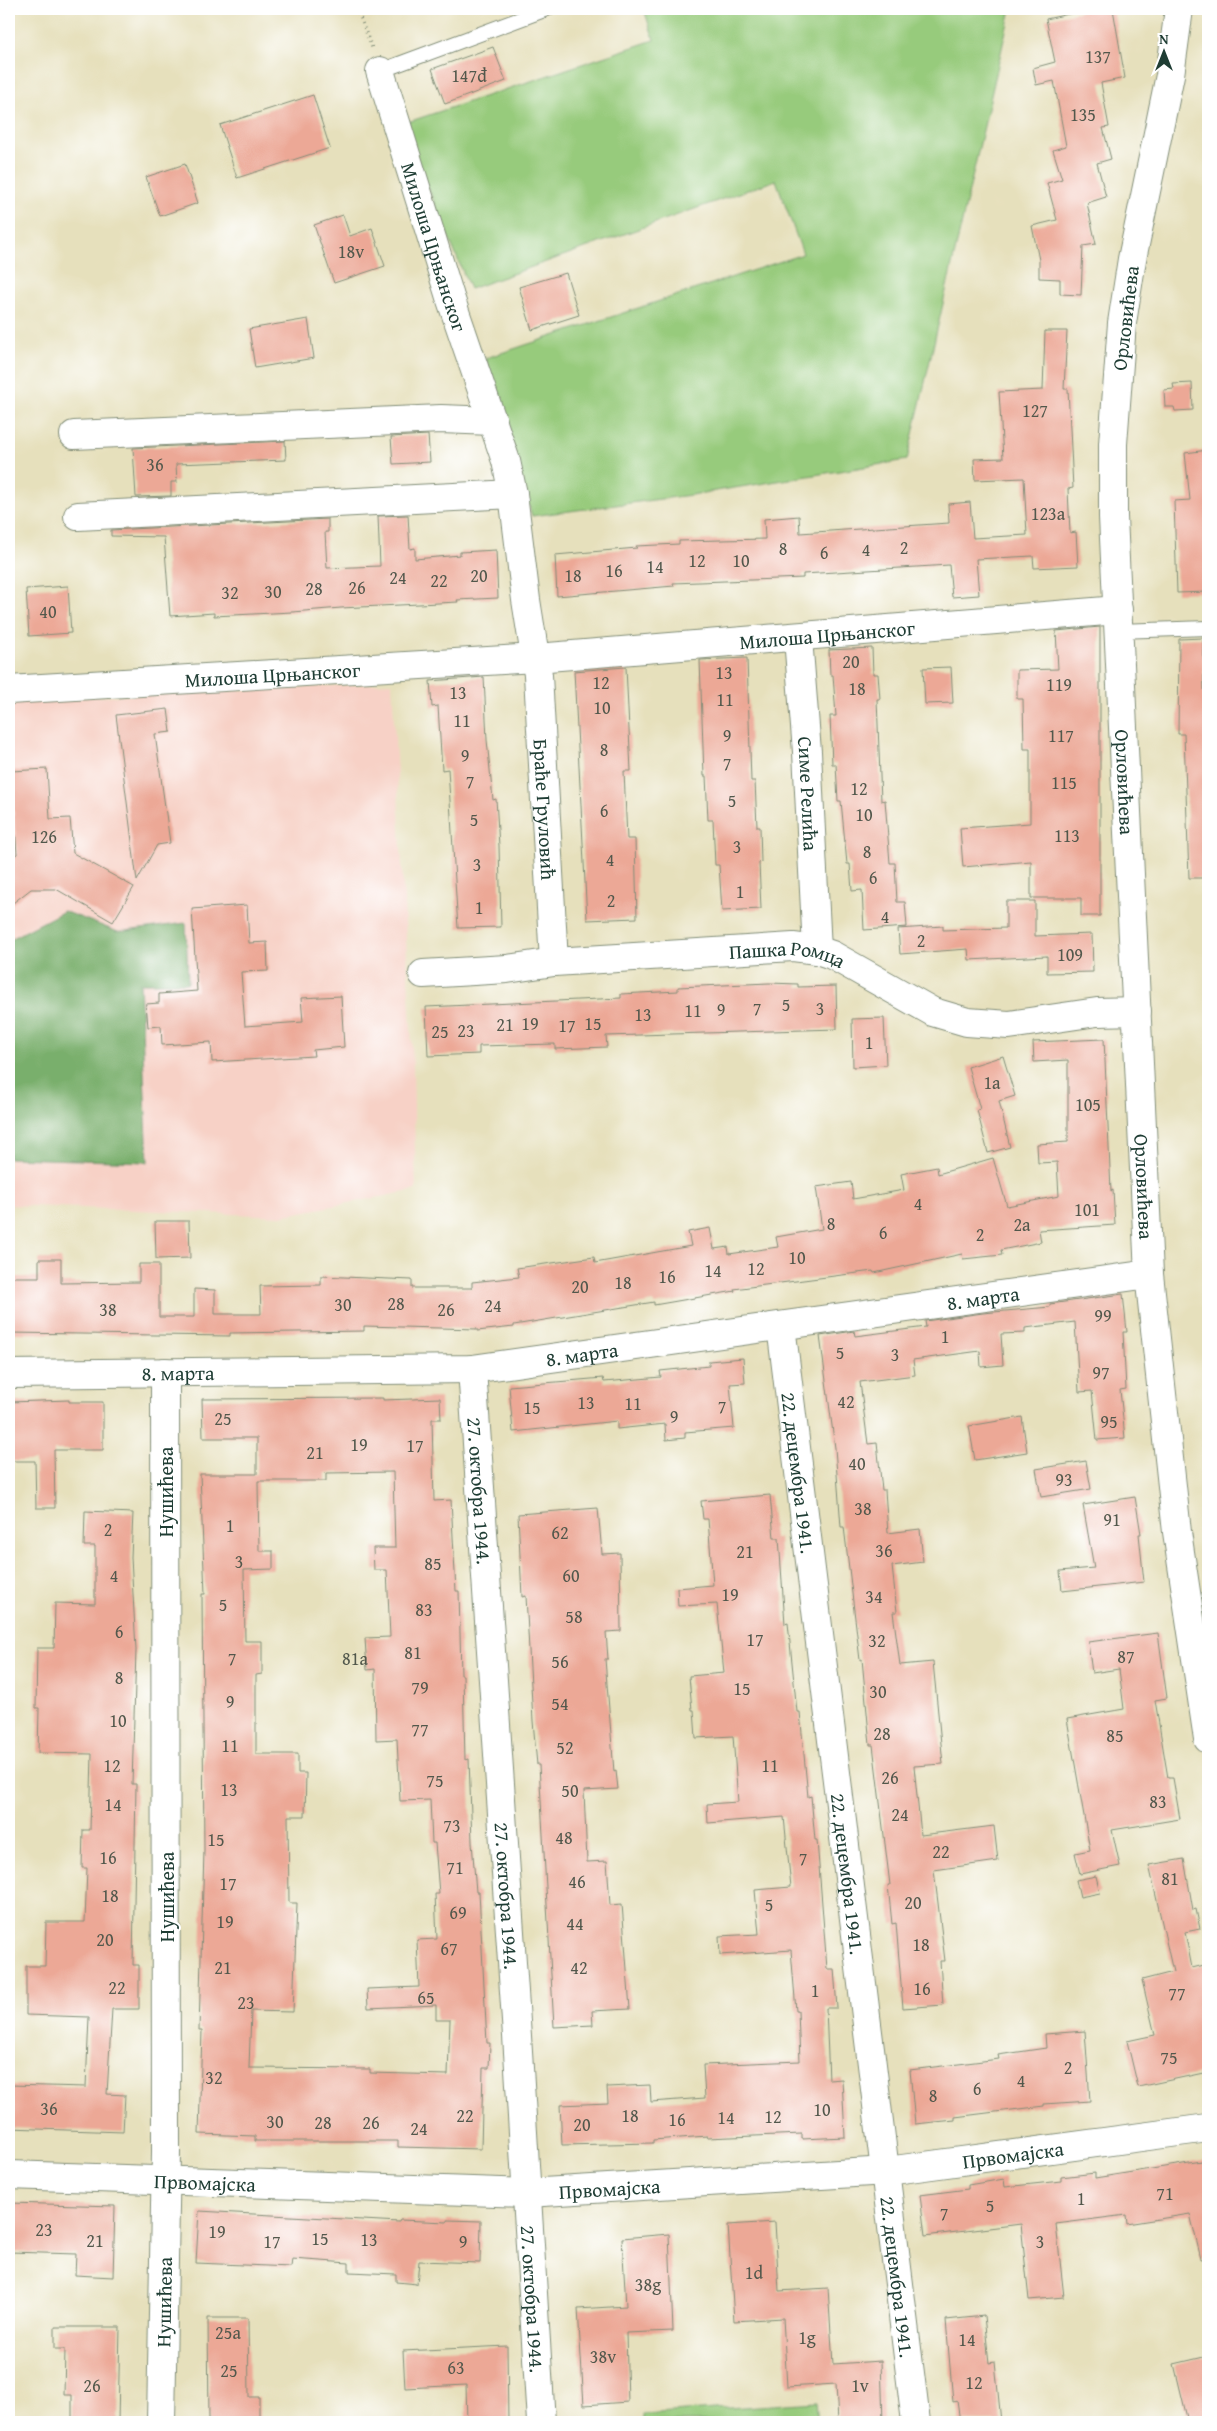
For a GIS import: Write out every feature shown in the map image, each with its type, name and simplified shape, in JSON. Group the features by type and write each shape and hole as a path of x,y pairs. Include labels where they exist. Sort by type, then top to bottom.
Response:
{"street":[{"name":"Орловићева","path":"1179,9 1169,84 1132,259 1117,370 1113,454 1118,621 1149,1274 1177,1532 1208,1739"},
{"name":"Милоша Црњанског","path":"380,71 450,298 506,461 513,494 526,600 536,658"},
{"path":"74,435 441,419 492,421"},
{"path":"78,516 513,494"},
{"name":"Милоша Црњанског","path":"9,690 536,658 798,638 1118,621"},
{"name":"Симе Релића","path":"798,638 807,752 817,950"},
{"name":"Браће Груловић","path":"536,658 554,962"},
{"name":"Пашка Ромца","path":"423,974 507,969 554,962 792,947 817,950 832,956 933,1012 967,1022 1009,1025 1097,1012 1137,1011"},
{"name":"8. марта","path":"9,1374 472,1369 1149,1274"},
{"name":"22. децембра 1941.","path":"781,1326 916,2422"},
{"name":"27. октобра 1944.","path":"472,1369 527,2193 540,2422"},
{"name":"Нушићева","path":"161,2422 165,2181 165,1372"},
{"name":"Првомајска","path":"9,2175 527,2193 886,2171 1208,2128"}],"lane":[{"path":"380,71 547,9"},
{"path":"1118,621 1208,628"}],"path":[{"path":"357,9 380,71"}],"shaded area":[{"path":"392,683 413,1066 416,1190 281,1216 9,1205 9,701"}],"green space":[{"path":"644,9 1011,9 907,460 691,495 532,516 486,358 803,254 776,180 470,289 402,124 654,40"},
{"path":"64,911 118,932 186,923 188,983 140,983 148,1162 9,1158 9,940"},
{"path":"816,2402 818,2422 643,2422 643,2414"}],"building":[{"path":"1091,9 1113,9 1125,78 1101,83 1109,127 1103,128 1111,159 1097,163 1106,197 1087,203 1096,244 1083,246 1081,295 1060,294 1060,279 1039,278 1039,260 1032,226 1057,220 1047,183 1062,179 1053,150 1066,146 1054,81 1036,85 1033,68 1055,62 1046,19"},
{"path":"493,47 506,81 445,104 432,69"},
{"path":"313,95 330,148 237,178 220,125"},
{"path":"185,164 198,203 160,216 146,177"},
{"path":"343,215 350,236 372,228 385,266 334,283 314,225"},
{"path":"566,273 579,315 532,330 519,287"},
{"path":"308,319 314,358 255,368 249,329"},
{"path":"1045,331 1067,331 1064,389 1068,389 1073,488 1068,489 1070,533 1076,532 1078,566 1034,568 1033,556 976,559 979,595 952,597 949,565 803,574 803,578 673,583 674,586 557,596 555,555 637,548 636,546 679,544 679,541 765,539 764,519 799,516 800,533 949,523 948,504 970,502 973,538 1027,535 1024,478 975,480 974,459 1003,458 999,392 1043,390"},
{"path":"1192,383 1193,410 1175,411 1174,407 1165,407 1164,390 1174,389 1173,384"},
{"path":"428,435 430,462 393,464 391,437"},
{"path":"285,441 286,460 176,464 177,482 171,482 171,496 136,497 133,448"},
{"path":"1208,450 1208,592 1177,593 1174,501 1190,500 1185,453"},
{"path":"408,515 410,549 415,548 415,559 460,555 460,552 496,550 498,598 292,612 214,616 214,613 170,616 164,537 111,536 111,530 328,519 328,532 325,532 327,568 380,566 378,516"},
{"path":"68,586 71,633 29,636 26,589"},
{"path":"1100,627 1100,916 1081,916 1081,898 1031,898 1031,861 963,867 960,828 1030,823 1030,749 1024,749 1023,699 1017,699 1017,670 1058,669 1056,631"},
{"path":"1203,638 1204,690 1208,690 1208,878 1189,878 1184,734 1178,734 1179,639"},
{"path":"872,648 873,674 878,674 880,699 877,699 881,801 885,800 890,863 895,863 897,902 905,902 907,927 864,930 862,890 852,891 850,864 847,864 841,801 838,801 836,764 832,764 830,716 836,716 833,675 830,675 829,650"},
{"path":"747,658 751,781 755,781 757,827 760,827 761,909 722,911 719,865 715,865 713,820 708,820 706,776 704,776 700,660"},
{"path":"626,667 631,771 624,771 627,839 635,839 637,918 587,920 574,671"},
{"path":"951,667 953,703 925,704 923,668"},
{"path":"484,677 487,740 493,800 496,799 501,927 458,928 448,769 442,770 438,706 432,707 430,681"},
{"path":"168,709 171,732 155,734 170,843 157,845 137,881 116,715"},
{"path":"47,769 50,819 70,818 73,853 134,887 113,922 56,889 31,889 9,906 9,860 17,854 11,771"},
{"path":"1006,901 1035,901 1035,936 1092,934 1093,972 1047,973 1047,956 969,960 968,949 900,954 898,929 943,926 943,930 1006,928"},
{"path":"247,905 249,943 267,942 268,971 241,972 245,1026 303,1022 301,998 341,996 344,1047 313,1050 314,1056 212,1062 211,1042 162,1045 161,1026 148,1027 146,1004 159,1003 159,994 197,991 192,909"},
{"path":"769,983 798,984 798,987 836,986 837,1029 606,1036 607,1047 555,1049 555,1044 479,1046 479,1054 428,1056 426,1007 621,998 621,994 678,991 678,987"},
{"path":"884,1018 886,1065 853,1067 852,1019"},
{"path":"1104,1039 1111,1191 1113,1190 1115,1225 1039,1230 1041,1242 1001,1250 1002,1255 963,1259 962,1254 874,1273 873,1271 734,1289 735,1291 654,1305 654,1302 514,1325 514,1327 477,1331 477,1329 364,1326 364,1331 230,1333 230,1336 9,1333 9,1277 39,1277 39,1259 61,1259 61,1283 139,1282 139,1264 159,1264 159,1317 194,1317 194,1289 215,1290 215,1314 261,1314 260,1286 321,1285 321,1276 412,1280 412,1288 472,1288 472,1282 519,1277 517,1268 594,1257 595,1263 691,1246 688,1232 710,1228 714,1249 728,1247 729,1254 778,1247 776,1237 822,1229 816,1187 851,1182 853,1199 904,1190 901,1174 937,1167 938,1174 993,1158 1007,1206 1059,1196 1057,1162 1038,1163 1037,1144 1068,1142 1068,1060 1034,1062 1033,1042"},
{"path":"1003,1056 1015,1096 999,1101 1010,1147 988,1153 977,1110 980,1109 968,1067"},
{"path":"155,1221 189,1221 190,1258 156,1259"},
{"path":"1123,1294 1127,1332 1123,1332 1126,1389 1120,1390 1125,1438 1097,1440 1092,1391 1079,1392 1075,1322 1025,1328 1025,1333 1001,1334 1003,1365 981,1367 980,1351 913,1360 915,1375 860,1382 868,1444 877,1443 882,1490 885,1490 888,1533 920,1529 923,1562 892,1566 897,1612 893,1612 900,1665 933,1662 943,1764 914,1766 921,1835 994,1826 998,1861 934,1870 945,1961 940,1961 943,2005 903,2008 896,1923 892,1924 888,1885 890,1885 873,1745 870,1745 862,1659 860,1660 844,1527 841,1527 835,1448 820,1336 854,1331 855,1336 926,1327 925,1321 1050,1307 1050,1304"},
{"path":"743,1358 745,1383 730,1384 734,1428 685,1432 685,1438 666,1440 665,1424 617,1429 617,1421 513,1432 509,1386 603,1378 604,1382 661,1377 660,1371 709,1366 709,1361"},
{"path":"383,1398 383,1400 440,1398 441,1419 432,1419 434,1501 451,1500 456,1591 459,1591 465,1760 469,1759 472,1842 476,1892 479,1892 487,2043 490,2043 489,2068 483,2068 481,2149 398,2147 398,2141 255,2141 255,2136 199,2134 202,2030 199,2030 204,1850 202,1594 205,1594 200,1474 257,1474 257,1438 203,1438 202,1399","holes":["393,1472 395,1548 373,1548 374,1570 387,1570 390,1637 365,1638 367,1670 375,1669 376,1740 397,1739 400,1801 430,1800 432,1843 435,1843 439,1894 435,1894 437,1939 417,1940 419,1987 367,1989 368,2008 436,2005 436,2020 450,2020 448,2075 370,2073 370,2069 249,2068 251,2011 293,2012 297,1903 289,1903 288,1816 305,1816 306,1773 298,1773 298,1754 256,1754 256,1675 262,1674 262,1641 245,1641 244,1570 273,1569 273,1551 259,1551 258,1481 326,1481 326,1473"]},
{"path":"69,1400 69,1402 103,1402 103,1450 54,1450 55,1508 36,1508 35,1461 9,1461 9,1402"},
{"path":"1022,1417 1027,1452 975,1460 969,1426"},
{"path":"1086,1461 1091,1489 1041,1497 1036,1469"},
{"path":"770,1495 774,1538 779,1538 785,1624 788,1623 797,1712 800,1712 808,1797 811,1796 815,1840 817,1840 827,1969 834,1969 837,2008 826,2008 829,2080 842,2079 845,2137 802,2139 802,2134 707,2138 707,2136 653,2140 653,2143 562,2145 560,2105 608,2103 607,2087 650,2085 651,2102 705,2098 703,2065 800,2061 798,2011 796,2011 791,1950 720,1955 719,1936 759,1934 755,1890 791,1887 784,1817 708,1823 707,1804 738,1802 733,1736 696,1738 694,1710 692,1710 689,1676 724,1673 717,1604 678,1606 677,1588 713,1585 708,1519 703,1519 701,1501"},
{"path":"1135,1497 1141,1534 1139,1534 1144,1582 1062,1591 1060,1571 1094,1568 1083,1505"},
{"path":"598,1508 602,1554 620,1553 621,1631 606,1632 608,1659 605,1659 614,1772 616,1771 618,1789 584,1791 587,1862 607,1861 610,1905 622,1904 630,2009 592,2011 593,2025 554,2027 539,1765 537,1765 533,1721 526,1596 522,1597 518,1514"},
{"path":"85,1511 133,1513 131,1557 136,1650 132,1784 136,1784 133,1965 139,1965 139,2009 112,2009 107,2094 125,2095 123,2132 9,2128 9,2085 86,2087 89,2017 26,2015 26,1966 45,1966 46,1922 85,1922 87,1868 82,1868 83,1830 90,1830 92,1754 38,1753 39,1708 36,1708 37,1648 54,1648 55,1603 95,1604 95,1546 84,1546"},
{"path":"1158,1633 1167,1698 1155,1700 1168,1778 1173,1778 1180,1819 1112,1830 1120,1866 1080,1874 1075,1853 1090,1850 1067,1719 1124,1709 1119,1669 1092,1673 1088,1642"},
{"path":"1184,1859 1193,1910 1196,1909 1200,1929 1185,1932 1192,1968 1208,1964 1208,2072 1138,2087 1127,2041 1155,2035 1142,1980 1173,1972 1149,1865"},
{"path":"1096,1876 1100,1893 1080,1897 1076,1880"},
{"path":"1085,2031 1090,2101 1044,2104 1044,2106 955,2117 955,2120 915,2124 910,2070 999,2059 998,2055 1046,2048 1045,2034"},
{"path":"1208,2160 1208,2258 1201,2259 1190,2214 1127,2224 1126,2215 1056,2224 1064,2297 1029,2300 1021,2224 925,2236 920,2195 968,2189 968,2185 1004,2179 1005,2187 1061,2181 1061,2177 1095,2173 1095,2178"},
{"path":"9,2203 115,2206 113,2277 75,2275 76,2254 9,2252"},
{"path":"199,2211 399,2222 400,2220 481,2221 480,2263 419,2261 417,2284 396,2282 396,2274 349,2272 349,2263 292,2259 291,2267 196,2263"},
{"path":"775,2222 779,2291 828,2288 833,2364 881,2361 883,2422 838,2422 836,2384 787,2387 783,2318 734,2321 728,2225"},
{"path":"669,2234 673,2331 626,2333 628,2402 584,2405 578,2309 626,2306 622,2238"},
{"path":"984,2316 989,2363 995,2362 1001,2422 960,2422 957,2401 953,2402 946,2320"},
{"path":"208,2318 248,2318 249,2397 259,2397 259,2422 209,2422"},
{"path":"55,2327 120,2327 118,2422 72,2422 72,2395 64,2395 65,2349 55,2349"},
{"path":"507,2346 508,2422 467,2422 466,2385 405,2388 403,2351"},
{"path":"1208,2356 1208,2422 1188,2422 1174,2364"}]}
